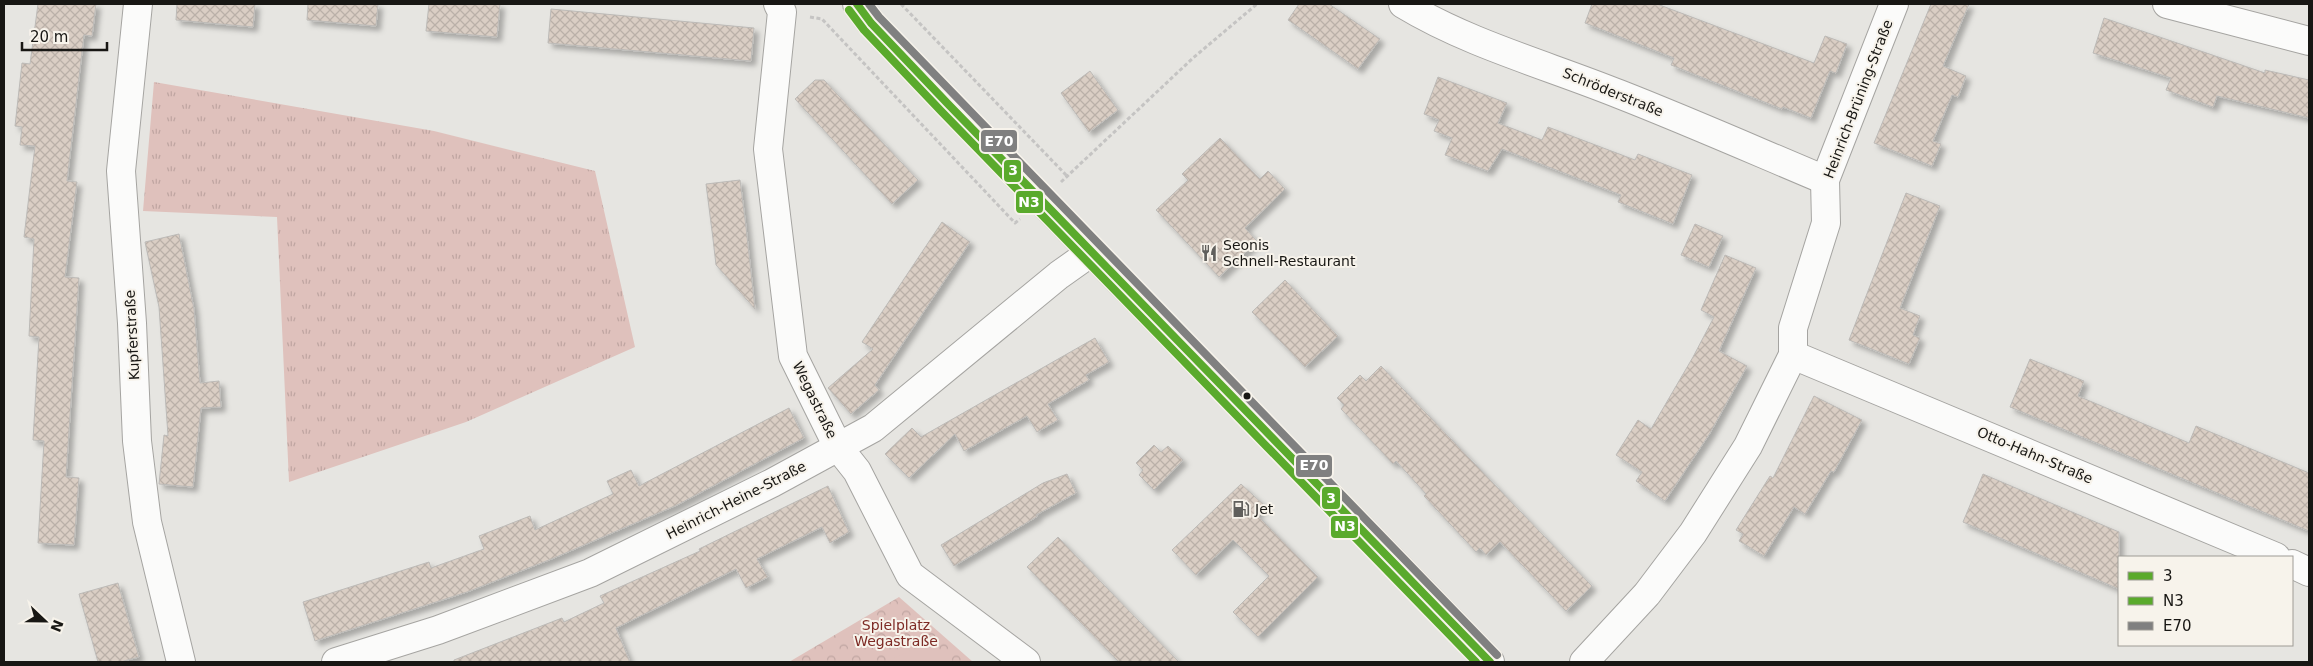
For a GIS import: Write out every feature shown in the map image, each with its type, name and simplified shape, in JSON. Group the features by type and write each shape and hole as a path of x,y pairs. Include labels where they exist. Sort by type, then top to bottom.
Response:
{"street":[{"name":"Kupferstraße","path":"138,4 122,171 137,441 147,522 181,662"},
{"path":"857,4 871,23 1040,202 1332,497 1490,662"},
{"name":"Schröderstraße","path":"1403,4 1428,19 1620,94 1825,180"},
{"name":"Heinrich-Brüning-Straße","path":"1584,662 1647,594 1693,533 1748,446 1793,355 1793,328 1826,223 1825,180 1894,4"},
{"path":"2167,4 2309,41"},
{"name":"Wegastraße","path":"780,8 768,149 793,356 838,447 857,471 910,575 1026,662"},
{"name":"Heinrich-Heine-Straße","path":"336,662 438,630 590,573 772,484 873,428 1059,275 1090,252"},
{"name":"Otto-Hahn-Straße","path":"1793,355 2274,556"},
{"path":"2293,564 2309,572"}],"path":[{"path":"901,4 1067,176 1193,58 1257,4"},
{"path":"780,8 822,19 1015,223 1040,202"}],"green space":[{"path":"154,82 434,131 595,171 635,347 466,422 289,482 277,217 143,211"},
{"name":"Spielplatz Wegastraße","path":"899,597 973,662 789,662"},
{"path":"929,642 939,662 886,662"}],"building":[{"path":"38,4 96,4 92,36 84,35 67,181 77,182 65,277 79,278 66,477 79,478 74,545 38,543 44,441 33,440 39,337 29,336 34,239 24,237 35,146 20,145 22,127 15,126 22,63 30,64"},
{"path":"177,4 255,4 253,27 176,20"},
{"path":"308,4 378,4 376,26 307,20"},
{"path":"429,4 500,4 497,37 426,31"},
{"path":"1299,4 1329,4 1380,39 1358,69 1288,20"},
{"path":"1592,4 1657,4 1814,63 1825,36 1847,44 1836,73 1830,71 1811,118 1783,107 1782,109 1671,65 1674,58 1585,23"},
{"path":"1931,4 1969,4 1943,66 1966,76 1958,97 1952,95 1933,141 1941,144 1932,166 1874,143"},
{"path":"551,9 754,28 751,61 548,43"},
{"path":"2104,18 2265,73 2265,70 2309,80 2309,118 2217,96 2213,107 2166,90 2171,78 2093,53"},
{"path":"1090,71 1118,110 1089,132 1061,93"},
{"path":"1438,77 1507,103 1498,123 1542,140 1548,127 1635,160 1638,154 1692,175 1673,224 1618,202 1621,195 1502,149 1488,171 1445,155 1452,138 1434,131 1439,120 1424,114"},
{"path":"815,80 824,80 918,180 892,204 795,99"},
{"path":"1220,138 1260,179 1268,171 1285,189 1245,228 1257,241 1219,277 1156,210 1188,180 1182,174"},
{"path":"740,180 755,309 716,265 706,184"},
{"path":"1906,193 1940,206 1900,308 1920,316 1913,335 1920,338 1909,364 1849,340"},
{"path":"942,222 970,242 875,385 879,390 851,414 828,388 873,349 862,342"},
{"path":"1695,224 1723,236 1709,267 1681,255"},
{"path":"179,234 194,309 200,383 219,381 221,407 201,408 193,487 159,484 164,435 168,436 159,307 145,242"},
{"path":"1725,255 1756,268 1719,351 1747,366 1710,433 1665,501 1636,481 1642,472 1616,455 1638,420 1651,429 1693,357 1714,317 1701,310"},
{"path":"1285,280 1338,336 1305,367 1252,312"},
{"path":"1095,338 1109,362 1086,375 1089,380 1048,404 1058,420 1037,432 1027,416 964,451 955,434 909,478 885,454 912,428 921,437"},
{"path":"2030,359 2084,381 2078,396 2189,443 2196,426 2309,473 2309,531 2010,407"},
{"path":"1381,366 1592,586 1566,611 1500,542 1486,555 1480,548 1476,552 1424,496 1426,494 1396,461 1393,464 1341,409 1344,405 1337,398 1360,375 1366,381"},
{"path":"1814,396 1862,420 1834,472 1831,471 1805,514 1794,507 1764,556 1739,541 1743,534 1736,530 1770,476 1773,478"},
{"path":"789,408 804,438 677,505 554,558 467,592 315,641 303,602 429,562 431,568 484,549 479,536 530,516 535,530 613,494 607,481 631,470 639,486"},
{"path":"1154,445 1161,452 1168,446 1183,460 1154,490 1139,475 1143,470 1136,463"},
{"path":"1067,474 1076,493 1036,515 1038,516 954,566 941,545 1043,483"},
{"path":"1983,474 2119,532 2118,589 1963,522"},
{"path":"1241,484 1265,506 1256,514 1318,577 1258,637 1233,612 1269,576 1233,540 1196,575 1172,550"},
{"path":"828,486 849,532 830,543 822,527 757,559 768,577 746,588 736,569 616,628 630,662 454,662 454,660 562,618 564,622 604,603 600,596 700,551 699,549"},
{"path":"1058,537 1179,662 1119,662 1074,616 1027,567"},
{"path":"118,583 139,657 120,662 98,662 79,594"}],"transit line":[{"name":"3","path":"857,4 871,23 948,104 1490,662"},
{"name":"E70","path":"869,4 879,17 1497,655"},
{"name":"N3","path":"849,10 864,30 941,111 1476,662"}],"place":[{"name":"Seonis Schnell-Restaurant","path":"1209,253"},
{"name":"Jet","path":"1241,509"}]}
